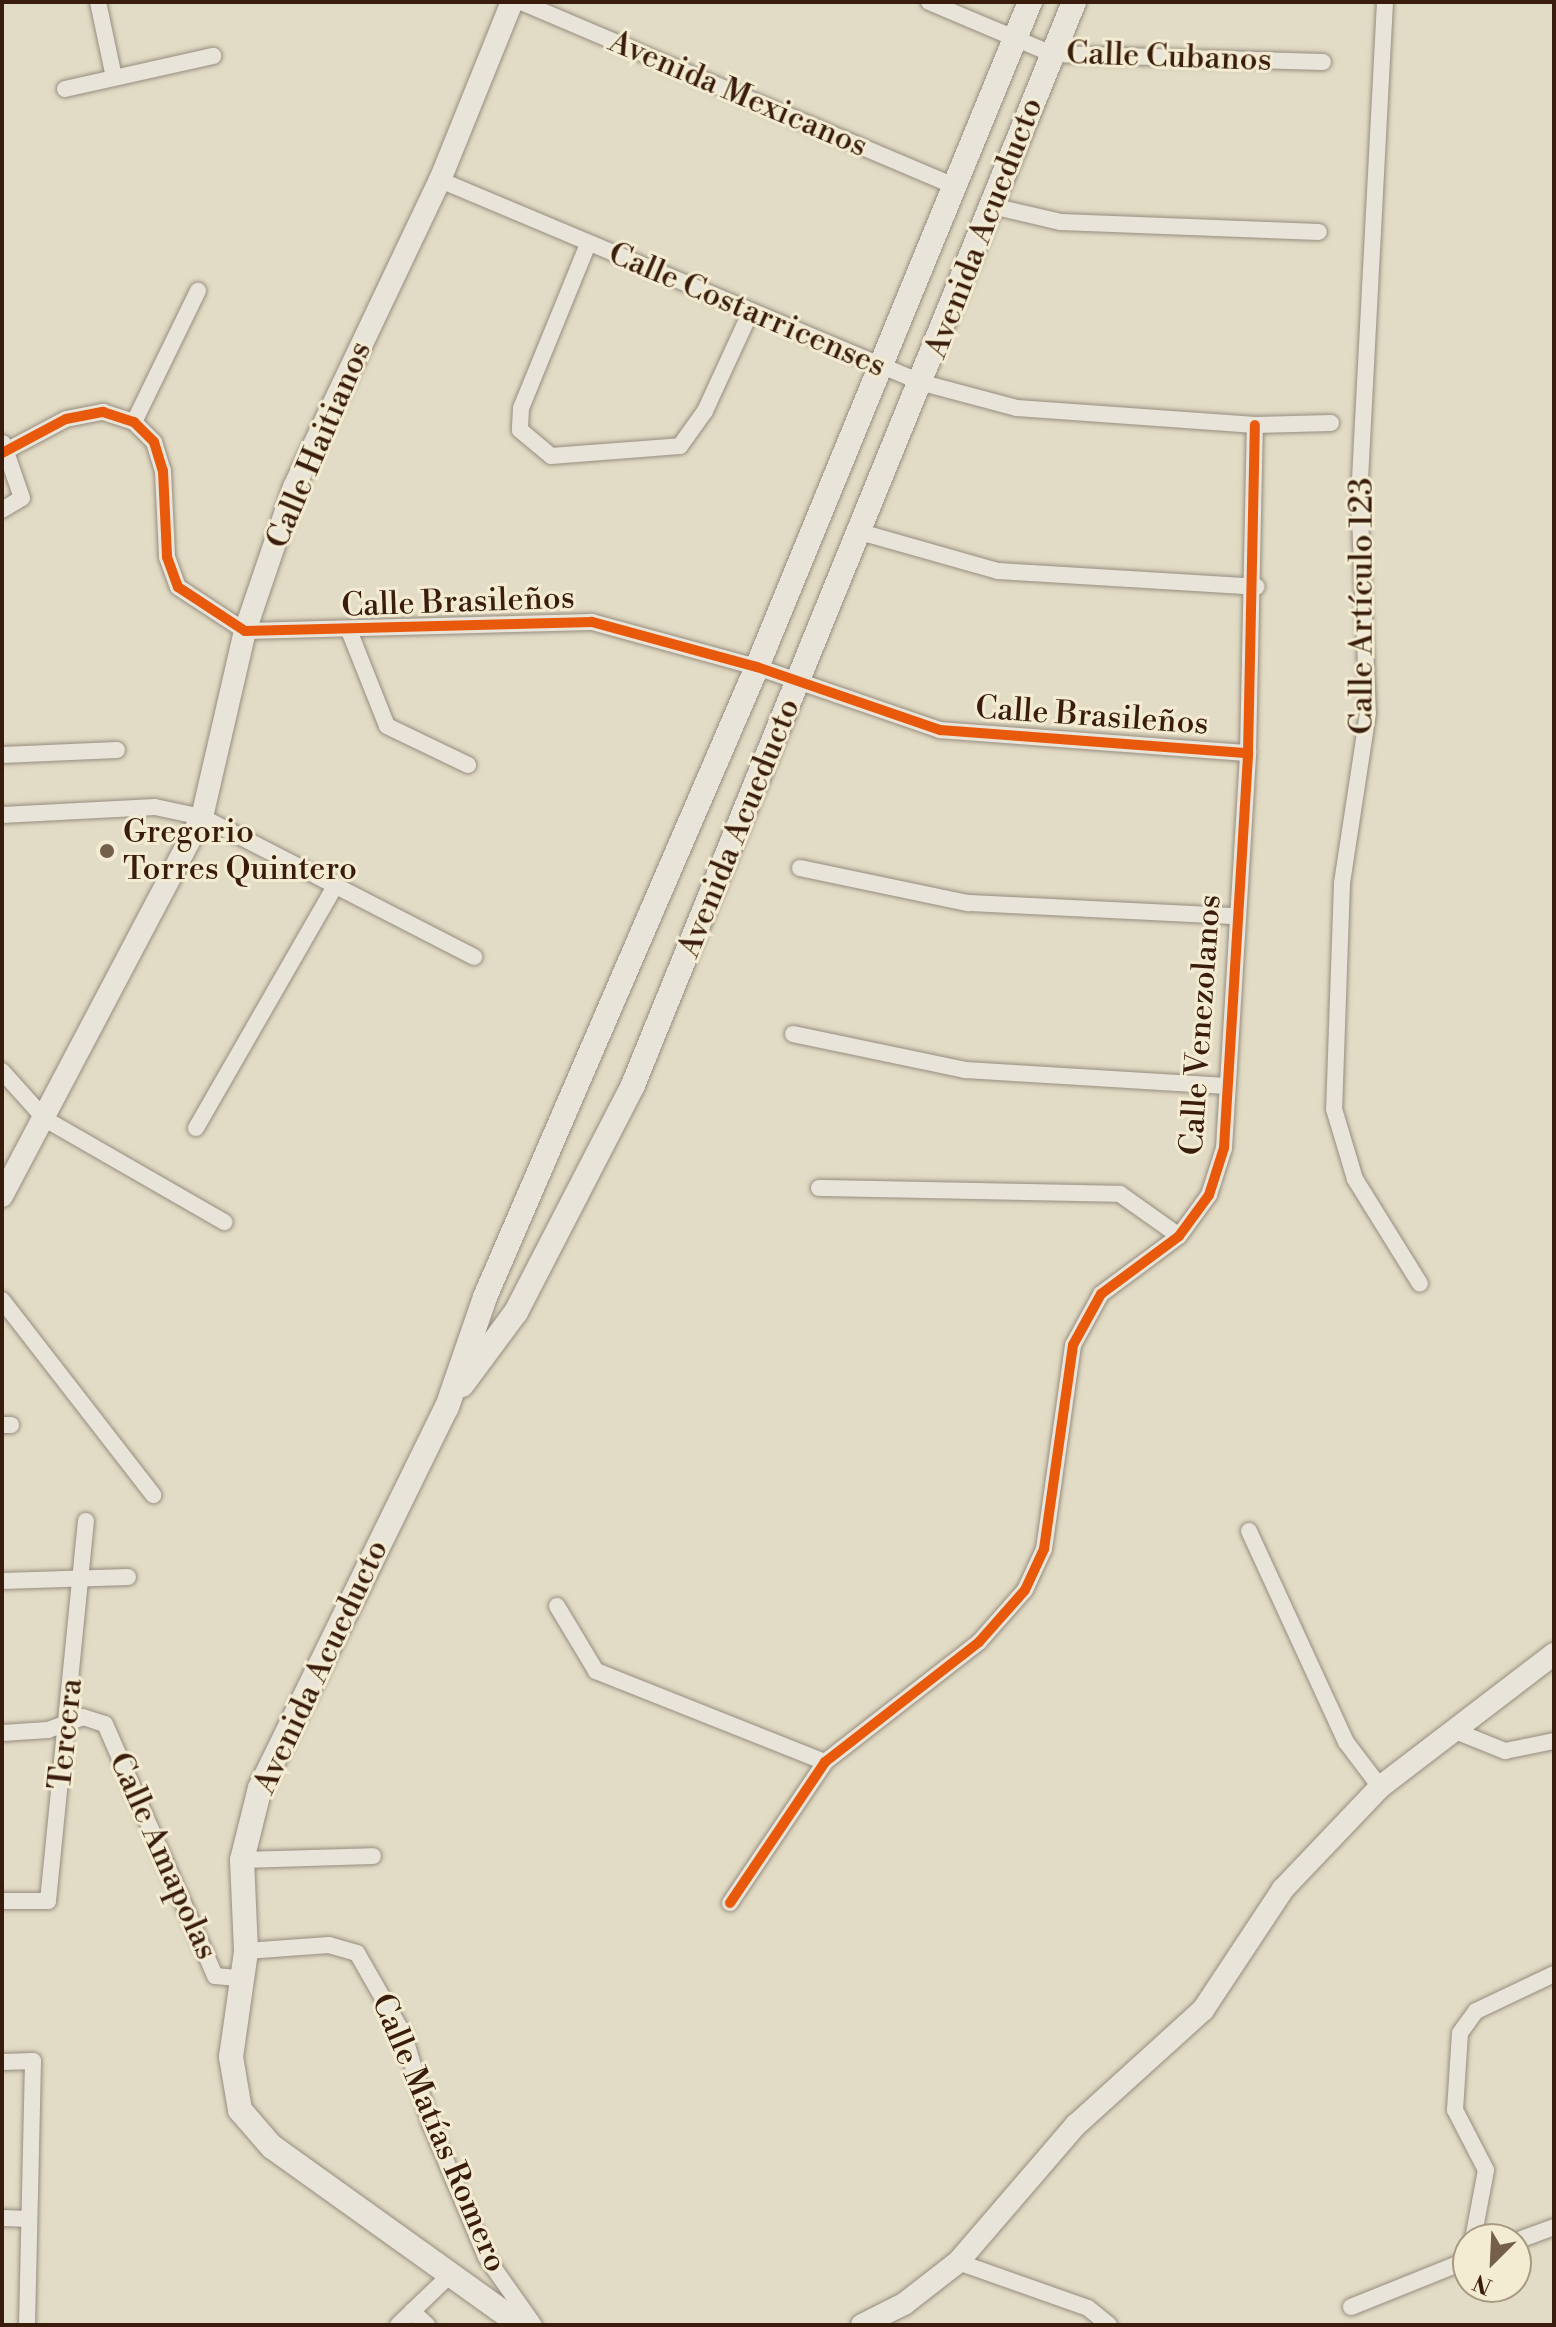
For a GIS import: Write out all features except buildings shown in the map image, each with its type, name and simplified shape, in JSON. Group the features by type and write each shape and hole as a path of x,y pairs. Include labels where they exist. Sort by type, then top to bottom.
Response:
{"main road":[{"name":"Avenida Acueducto","path":"521,2325 272,2147 240,2110 231,2057 246,1951 242,1860 260,1788 447,1407 485,1297 757,667 1030,2"},
{"name":"Avenida Acueducto","path":"447,1407 516,1312 633,1085 923,383 1074,2"}],"street":[{"path":"98,2 114,77"},
{"name":"Calle Haitianos","path":"2,1196 202,817 245,631 294,487 440,180 512,2"},
{"name":"Avenida Mexicanos","path":"521,2 955,186"},
{"name":"Calle Cubanos","path":"929,2 1052,54 1323,62"},
{"name":"Calle Artículo 123","path":"1385,2 1359,492 1368,713 1342,883 1334,1109 1355,1179 1420,1284"},
{"path":"65,89 213,56"},
{"name":"Calle Costarricenses","path":"440,180 923,383 1017,408 1255,425 1331,423"},
{"path":"992,206 1061,222 1319,232"},
{"path":"588,244 521,408 520,430 551,456 680,446 705,411 751,311"},
{"path":"134,422 198,291"},
{"path":"2,510 22,498 4,448 66,419 103,412 134,422 154,442 163,471 167,557 178,587 245,631"},
{"name":"Calle Venezolanos","path":"730,1903 825,1762 979,1642 1025,1590 1044,1549 1073,1345 1101,1294 1179,1236 1209,1195 1224,1148 1234,916 1248,753 1257,587 1255,425"},
{"path":"860,532 998,571 1257,587"},
{"name":"Calle Brasileños","path":"245,631 350,633 592,622 757,667 798,684 940,730 1248,753"},
{"path":"350,633 387,726 468,765"},
{"path":"2,755 117,750"},
{"path":"2,815 155,807 202,817 474,957"},
{"path":"800,868 968,903 1234,916"},
{"path":"196,1128 336,885"},
{"path":"793,1034 965,1070 1227,1086"},
{"path":"2,1071 45,1119 224,1222"},
{"path":"819,1188 1120,1194 1179,1236"},
{"path":"2,1300 153,1495"},
{"name":"Tercera","path":"2,1901 48,1901 83,1579 86,1521"},
{"path":"1249,1531 1346,1742 1380,1787"},
{"path":"2,1581 128,1577"},
{"path":"557,1606 596,1671 825,1762"},
{"path":"862,2325 904,2304 958,2262 1076,2125 1203,2010 1283,1889 1380,1787 1458,1732 1554,1654"},
{"name":"Calle Amapolas","path":"2,1733 94,1717 105,1724 215,1976 240,1978"},
{"path":"1458,1732 1505,1751 1554,1741"},
{"path":"242,1860 373,1856"},
{"name":"Calle Matías Romero","path":"246,1951 329,1945 357,1953 404,2035 430,2123 486,2257 534,2325"},
{"path":"1476,2223 1486,2170 1455,2110 1460,2033 1476,2011 1554,1974"},
{"path":"2,2062 33,2061 27,2325"},
{"path":"2,2218 29,2219"},
{"path":"1532,2235 1554,2227"},
{"path":"958,2262 1088,2308 1109,2325"},
{"path":"1351,2307 1452,2266"},
{"path":"398,2325 452,2273"},
{"path":"412,2311 427,2325"}],"cycle path":[{"path":"2,453 66,419 103,412 134,422 154,442 163,471 167,557 178,587 245,631 592,622 757,667 940,730 1248,753"},
{"path":"730,1903 825,1762 979,1642 1025,1590 1044,1549 1073,1345 1101,1294 1179,1236 1209,1195 1224,1148 1248,753 1255,425"}],"place":[{"name":"Gregorio Torres Quintero","path":"107,851"}]}
